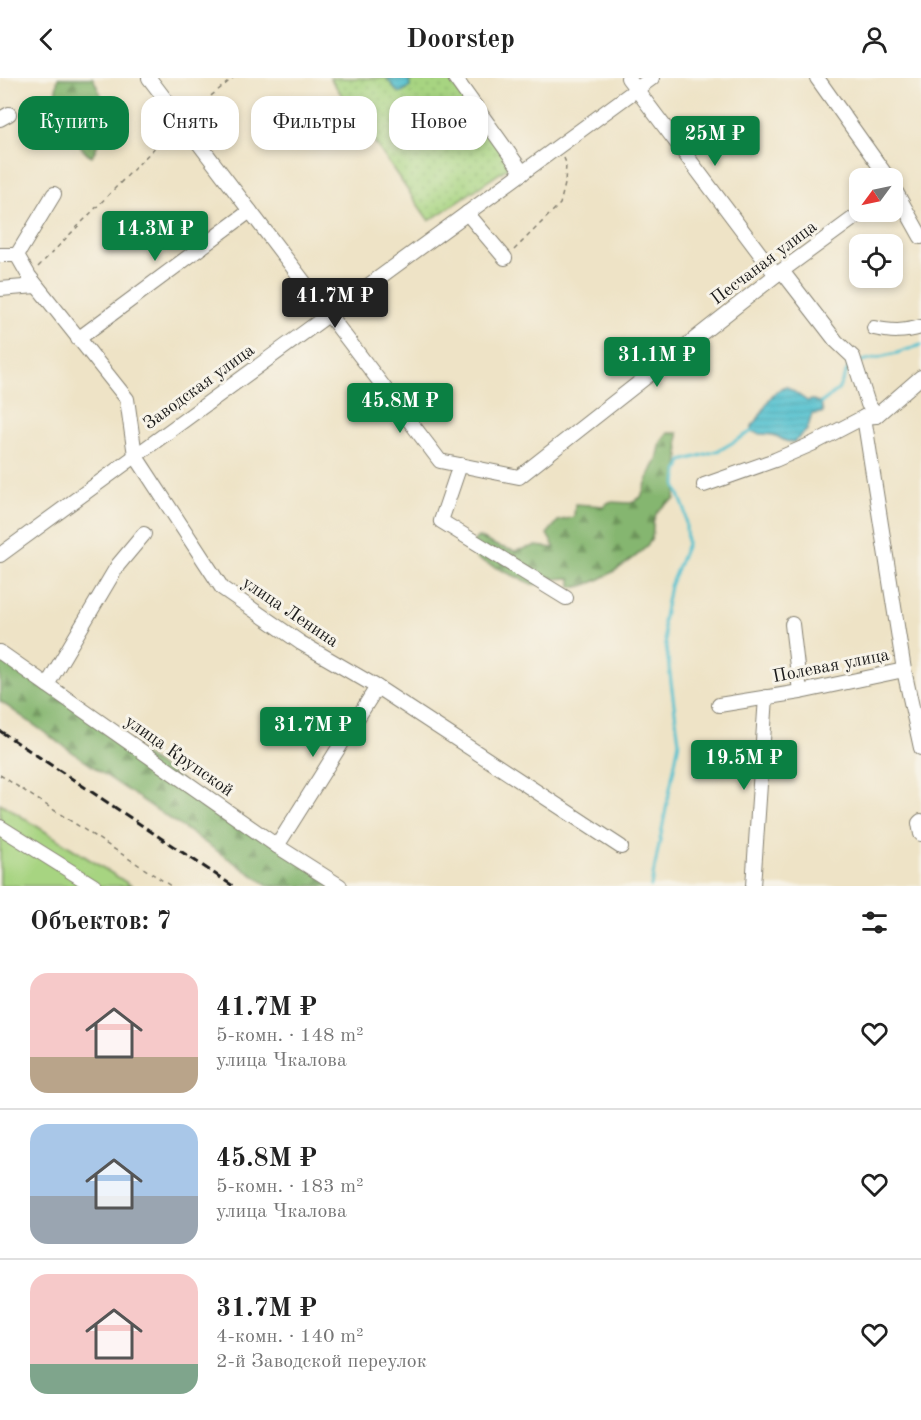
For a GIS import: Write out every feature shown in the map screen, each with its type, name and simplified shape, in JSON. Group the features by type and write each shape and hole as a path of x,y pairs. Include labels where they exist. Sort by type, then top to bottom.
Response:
{"street":[{"path":"149,78 163,96"},
{"path":"455,78 523,172"},
{"name":"Заводская улица","path":"0,555 559,146 633,84 652,78"},
{"path":"817,78 880,168"},
{"path":"633,84 779,273 855,363 868,404 904,670 921,748"},
{"path":"204,150 440,460 460,465 441,521 566,598"},
{"path":"0,255 17,255 54,194"},
{"path":"903,205 921,237"},
{"path":"78,339 250,211"},
{"path":"467,213 505,258"},
{"name":"Песчаная улица","path":"460,465 519,477 779,273 849,222"},
{"name":"улица Ленина","path":"17,255 32,281 127,399 135,455 222,588 301,644 377,687 621,847"},
{"path":"0,289 32,281"},
{"path":"874,328 906,332 921,327"},
{"path":"704,484 775,460 870,417 921,377"},
{"path":"47,685 118,565 144,534"},
{"path":"792,624 800,692"},
{"name":"улица Крупской","path":"0,652 277,846 340,886"},
{"name":"Полевая улица","path":"719,705 800,692 904,670"},
{"path":"277,846 377,687"},
{"name":"Полевая улица","path":"753,886 766,697"},
{"path":"921,821 919,823 921,834"},
{"path":"0,827 87,884"}],"path":[{"path":"211,96 233,78"},
{"path":"505,258 545,222 560,204 565,184 566,163 559,146"},
{"path":"32,281 153,150"},
{"path":"0,775 171,886"}],"green space":[{"path":"58,78 93,78 102,96 58,96 56,90"},
{"path":"330,78 454,78 467,96 389,96 389,150 488,150 488,124 516,162 429,221 377,146 377,96 342,96"},
{"path":"84,150 95,150 92,157"},
{"path":"668,433 678,433 679,459 675,499 663,506 657,513 653,521 652,538 645,547 626,563 602,578 571,587 571,578 550,579 534,585 477,559 468,547 478,537 515,551 535,546 555,548 547,534 558,521 574,517 575,504 604,506 609,502 631,503 641,497 657,460 661,442"},
{"path":"0,657 336,886 269,886 105,775 0,701"},
{"path":"0,803 132,886 0,886"}],"water":[{"path":"387,78 409,78 410,87 400,93"},
{"path":"786,386 807,401 813,400 821,403 823,413 812,414 807,430 794,442 752,431 752,426 769,399"}],"waterway":[{"path":"858,362 921,345"},
{"path":"821,403 838,390 850,365"},
{"path":"651,886 679,742 663,622 670,586 687,544 685,510 676,487 677,474 682,461 720,450 752,431"}],"railway":[{"path":"0,731 233,886"}]}
